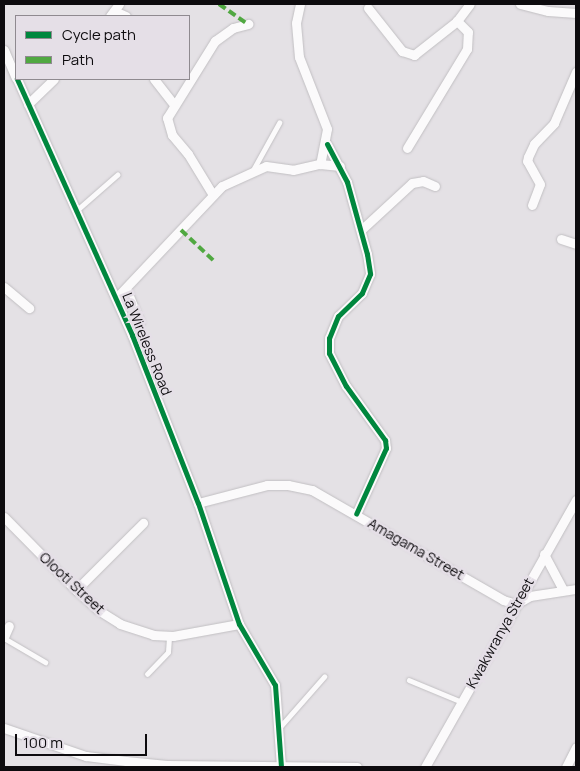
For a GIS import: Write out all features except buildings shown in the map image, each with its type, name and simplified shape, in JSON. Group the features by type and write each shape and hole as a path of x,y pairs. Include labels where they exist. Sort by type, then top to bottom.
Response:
{"street":[{"path":"300,4 296,40 304,73 327,129 326,144 320,164"},
{"path":"368,8 408,55 414,55 457,21 470,4"},
{"path":"520,4 548,11 576,13"},
{"path":"406,148 467,49 468,32 457,21"},
{"path":"213,195 167,126 174,105 215,42 233,28 248,24"},
{"name":"La Wireless Road","path":"4,50 15,76"},
{"path":"532,205 540,188 528,157 534,144 554,123 576,72"},
{"name":"La Wireless Road","path":"17,80 116,298 198,503 239,624 275,685 280,727 281,767"},
{"path":"28,104 53,80"},
{"path":"155,80 174,105"},
{"path":"326,144 340,166 361,230 367,254 369,282 338,316 328,345 332,363 386,443 385,453 366,487 356,514"},
{"path":"116,298 222,186 266,166 293,170 320,164 340,166"},
{"path":"361,230 412,183 424,182 436,186"},
{"path":"561,239 576,244"},
{"path":"4,287 29,308"},
{"name":"Amagama Street","path":"198,503 250,488 288,485 312,490 503,600 516,604"},
{"name":"Kwakwranya Street","path":"425,767 501,638 516,604 576,500"},
{"name":"Olooti Street","path":"4,517 76,590 98,610 120,624 153,635 169,636 239,624"},
{"path":"76,590 143,523"},
{"path":"544,554 563,589"},
{"path":"516,604 530,596 576,588"},
{"path":"4,637 8,626"},
{"path":"4,728 86,756 166,766 357,767"},
{"path":"566,767 576,747"}],"lane":[{"path":"252,171 279,123"},
{"path":"76,211 117,176"},
{"path":"127,286 142,322"},
{"path":"147,674 168,652 169,636"},
{"path":"4,637 45,662"},
{"path":"280,727 324,677"},
{"path":"409,680 462,702"}],"marked path":[{"path":"219,4 248,24"},
{"path":"181,230 213,260"}],"cycle path":[{"path":"17,80 132,335 198,503 239,624 275,685 281,767"},
{"path":"327,144 347,182 367,254 370,274 362,293 338,316 329,338 329,353 346,386 385,440 386,448 356,514"}]}
